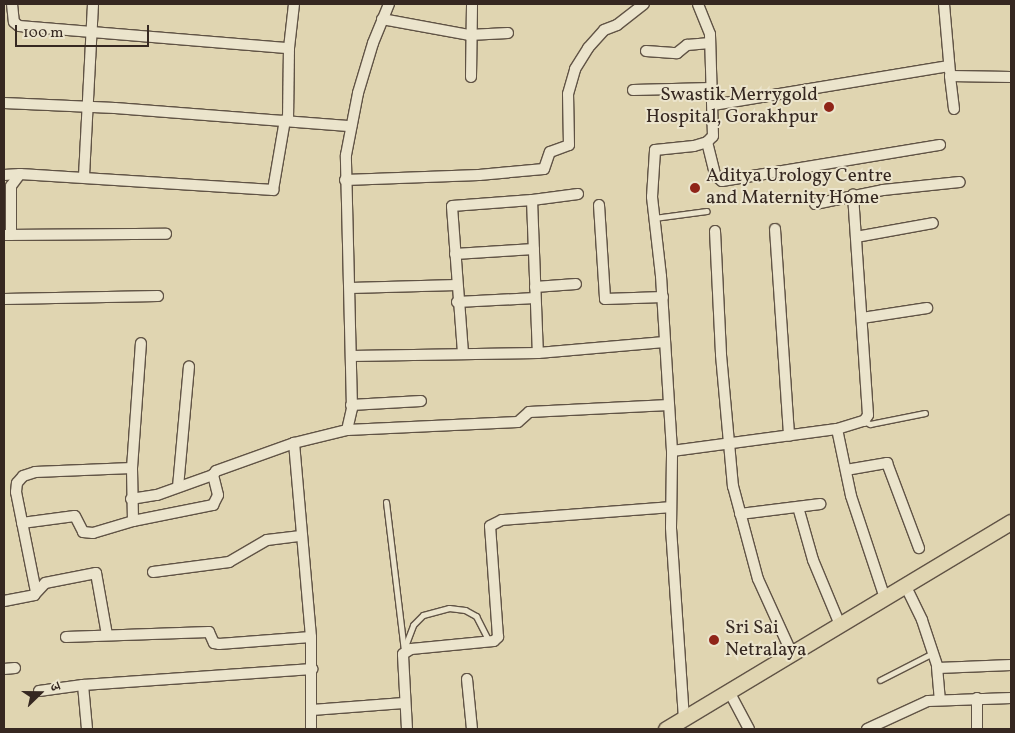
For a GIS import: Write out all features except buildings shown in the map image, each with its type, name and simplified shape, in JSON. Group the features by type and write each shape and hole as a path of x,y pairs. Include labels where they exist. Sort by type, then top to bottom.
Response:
{"main road":[{"path":"682,724 792,654 1011,522"},
{"path":"666,729 682,724 732,697 1011,532"}],"street":[{"path":"12,4 16,25 289,48"},
{"path":"84,176 85,108 93,4"},
{"path":"4,175 84,176 270,191 275,187 287,120 289,48 294,4"},
{"path":"347,430 352,404 350,288 345,180 346,155 358,94 382,19 389,4"},
{"path":"470,77 469,35 472,4"},
{"path":"345,180 469,176 544,169 550,152 569,145 568,94 575,69 588,48 604,30 617,25 644,4"},
{"path":"682,724 671,507 672,451 663,297 652,197 655,150 707,142 713,136 710,43 698,4"},
{"path":"944,4 954,109"},
{"path":"382,19 469,35 508,34"},
{"path":"646,51 677,53 688,45 710,43"},
{"path":"712,105 950,71 1011,77"},
{"path":"633,90 712,88"},
{"path":"4,104 287,120 351,126"},
{"path":"707,142 715,175 722,181 940,145"},
{"path":"20,174 11,186 7,235 166,234"},
{"path":"815,204 853,195 960,182"},
{"path":"463,353 452,206 532,200 578,194"},
{"path":"672,451 837,429 864,421 868,415 853,195"},
{"path":"532,200 538,353"},
{"path":"599,204 605,299 663,297"},
{"path":"856,237 932,223"},
{"path":"775,229 789,436"},
{"path":"715,231 728,445 740,514 758,579 792,654"},
{"path":"455,254 534,249"},
{"path":"458,302 535,292 576,284"},
{"path":"350,288 457,285"},
{"path":"4,299 158,296"},
{"path":"862,318 927,308"},
{"path":"351,356 538,353 665,342"},
{"path":"133,521 130,499 141,343"},
{"path":"178,487 189,366"},
{"path":"352,404 421,401"},
{"path":"130,499 178,487 213,475 220,468 294,443 347,430 518,422 529,412 669,405"},
{"path":"837,429 846,470 885,598"},
{"path":"294,443 301,536 312,637 311,729"},
{"path":"846,470 887,463 919,548"},
{"path":"36,592 16,492 17,483 23,476 35,472 132,468"},
{"path":"22,523 75,516 83,532 93,534 133,521 213,504 218,495 213,475"},
{"path":"740,514 820,504"},
{"path":"407,729 404,703 403,652 411,649 490,642 498,637 490,526 502,520 671,507"},
{"path":"798,507 813,560 840,625"},
{"path":"153,572 229,562 267,540 301,536"},
{"path":"4,601 36,592 45,583 96,573 107,635"},
{"path":"909,593 933,653 937,667 940,699"},
{"path":"66,637 209,632 214,643 219,644 312,637"},
{"path":"937,667 1011,665"},
{"path":"4,669 15,668"},
{"path":"40,692 84,685 312,669"},
{"path":"467,679 472,729"},
{"path":"84,685 87,729"},
{"path":"732,697 749,729"},
{"path":"977,698 977,729"},
{"path":"867,729 928,700 1011,698"},
{"path":"312,710 404,703"}],"lane":[{"path":"654,218 707,211"},
{"path":"864,421 870,424 925,413"},
{"path":"386,502 403,652"},
{"path":"403,652 413,625 423,615 449,608 465,610 476,616 490,642"},
{"path":"880,680 933,653"}],"place":[{"name":"Swastik Merrygold Hospital, Gorakhpur","path":"829,107"},
{"name":"Aditya Urology Centre and Maternity Home","path":"695,188"},
{"name":"Sri Sai Netralaya","path":"714,640"}]}
